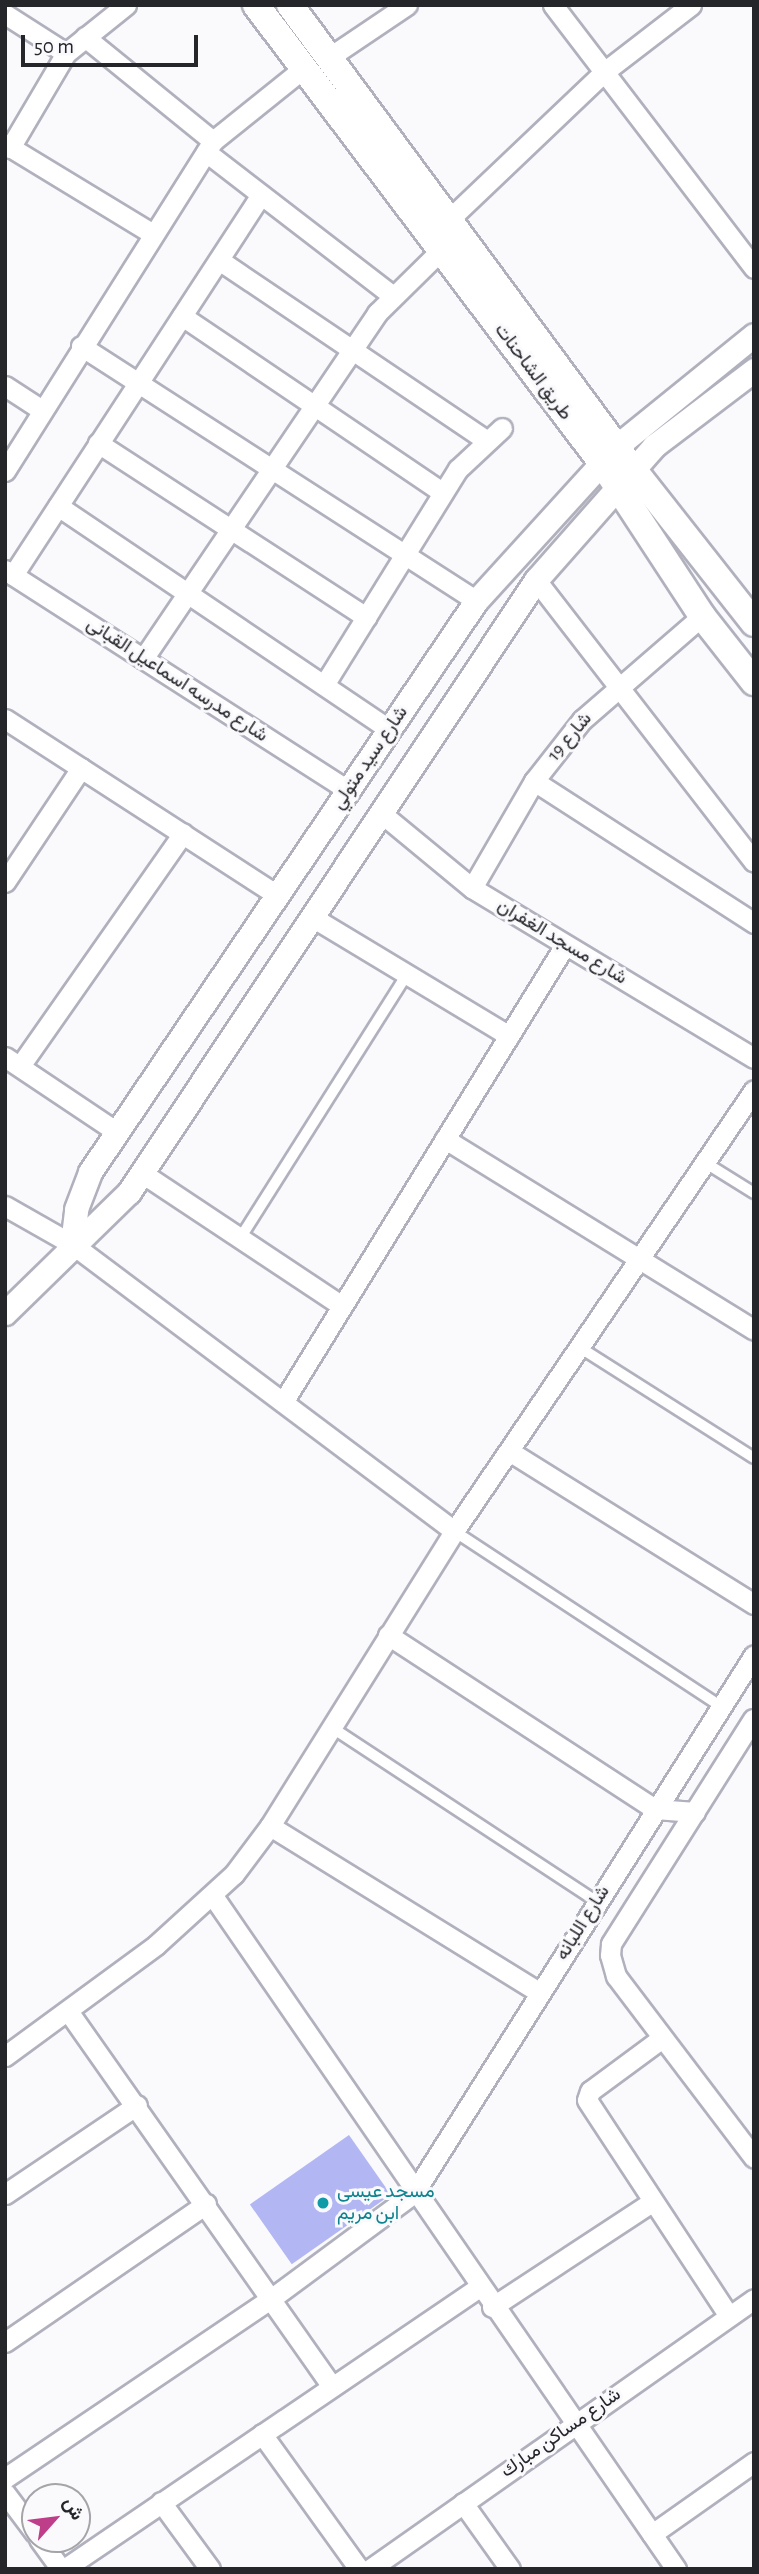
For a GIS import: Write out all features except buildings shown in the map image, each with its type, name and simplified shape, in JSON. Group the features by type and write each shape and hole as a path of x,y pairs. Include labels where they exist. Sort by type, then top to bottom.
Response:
{"main road":[{"path":"256,5 316,62"},
{"path":"290,5 316,62"},
{"name":"طريق الشاحنات","path":"316,62 440,235 609,454 625,477 702,616 754,682"},
{"name":"طريق الشاحنات","path":"625,477 753,621"}],"street":[{"path":"126,5 101,12 85,37 66,53 8,146 153,234"},
{"path":"5,471 81,346 209,147 316,62 407,5"},
{"path":"553,5 754,268"},
{"path":"143,659 352,350 440,235 604,72 691,5"},
{"path":"5,14 66,53"},
{"path":"85,37 261,195 393,296"},
{"path":"9,572 58,506 261,195"},
{"path":"219,260 352,350 494,434 443,493 324,685"},
{"path":"182,317 443,493"},
{"name":"شارع سيد متولي","path":"72,1244 81,1192 117,1132 476,601 609,454 754,335"},
{"path":"81,346 476,601"},
{"name":"شارع سيد متولي","path":"5,1313 72,1244 108,1216 142,1173 536,580 625,477 754,370"},
{"path":"5,386 42,410"},
{"path":"99,443 366,617"},
{"path":"58,506 389,729"},
{"name":"شارع مدرسه اسماعيل القبانى","path":"9,572 348,790"},
{"path":"536,580 615,686 754,862"},
{"name":"شارع 19","path":"472,888 534,781 615,686 702,616"},
{"path":"5,719 278,895"},
{"path":"5,882 81,768"},
{"path":"534,781 754,923"},
{"name":"شارع مسجد الغفران","path":"381,813 472,888 751,1050"},
{"path":"117,1132 13,1061 183,833"},
{"path":"312,916 509,1036"},
{"path":"283,1402 565,944"},
{"path":"5,2056 68,2011 213,1896 270,1826 454,1531 754,1090"},
{"path":"445,1139 754,1330"},
{"path":"142,1173 239,1241 342,1306"},
{"path":"5,1206 72,1244 454,1531"},
{"path":"509,1451 754,1604"},
{"path":"388,1635 655,1809 695,1812"},
{"name":"شارع اللبانه","path":"414,2193 754,1655"},
{"path":"724,1701 753,1720 611,1944 616,1976 754,2158"},
{"path":"270,1826 539,1992"},
{"path":"213,1896 478,2288 673,2567"},
{"path":"68,2011 137,2105 332,2386"},
{"path":"662,2038 590,2091 587,2100 729,2316"},
{"path":"5,2194 137,2105"},
{"path":"5,2479 272,2298 414,2193"},
{"path":"492,2307 652,2202"},
{"path":"5,2342 206,2204"},
{"path":"50,2553 62,2569 478,2288"},
{"name":"شارع مساكن مبارك","path":"370,2569 754,2299"},
{"path":"262,2434 359,2569"},
{"path":"652,2534 754,2462"},
{"path":"5,2493 21,2514"},
{"path":"162,2502 210,2569"},
{"path":"463,2503 510,2569"}],"lane":[{"path":"239,1241 407,974"},
{"path":"704,1162 754,1193"},
{"path":"579,1346 754,1458"},
{"path":"454,1531 724,1701"},
{"path":"331,1727 597,1902"}],"place":[{"name":"مسجد عيسى ابن مريم","path":"323,2203"}]}
